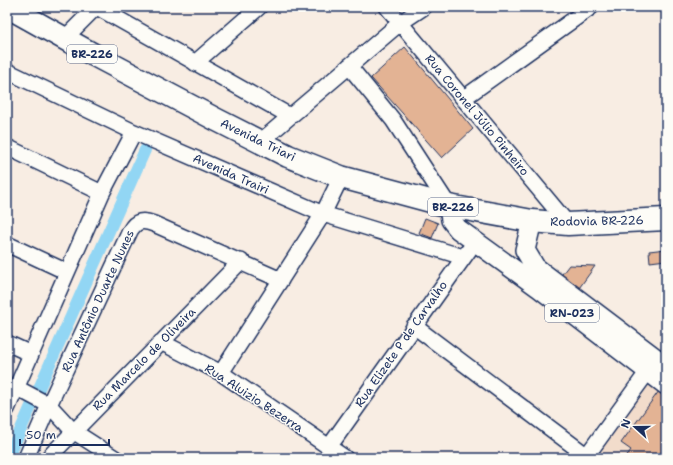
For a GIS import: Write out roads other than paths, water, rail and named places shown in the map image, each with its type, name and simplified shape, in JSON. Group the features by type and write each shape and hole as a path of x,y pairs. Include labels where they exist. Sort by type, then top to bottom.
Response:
{"highway":[{"name":"BR-226","path":"8,7 65,38"},
{"name":"Avenida Triari","path":"65,38 176,99 260,142 288,156 341,177"},
{"name":"Rodovia BR-226","path":"341,177 449,206 532,221 568,224 666,219"}],"main road":[{"path":"449,206 454,224 476,242"},
{"name":"RN-023","path":"532,221 525,250 535,267 657,366 666,385"},
{"name":"RN-023","path":"476,242 538,287 657,366"}],"street":[{"path":"65,38 96,7 290,116"},
{"path":"195,63 259,7"},
{"name":"Rua Coronel Júlio Pinheiro","path":"387,7 568,224"},
{"path":"260,142 400,23 424,7"},
{"path":"464,98 591,7"},
{"path":"349,66 393,120 449,206"},
{"name":"Avenida Trairi","path":"7,72 134,132 323,214 463,257"},
{"name":"Rua Antônio Duarte Nunes","path":"26,458 34,397 31,354 102,193 134,132"},
{"path":"7,147 102,193"},
{"path":"221,373 323,214 341,177"},
{"name":"Rua Antônio Duarte Nunes","path":"7,409 34,397 134,225 140,221 149,222 241,261 281,280"},
{"name":"Rua Elizete P de Carvalho","path":"329,447 463,257 476,242"},
{"path":"7,244 67,272"},
{"name":"Rua Marcelo de Oliveira","path":"48,458 241,261"},
{"path":"414,326 586,457 657,366"},
{"name":"Rua Aluizio Bezerra","path":"161,342 221,373 345,458"},
{"path":"7,343 31,354"},
{"path":"34,397 73,431 115,458"}],"waterway":[{"path":"8,458 145,150"}]}
